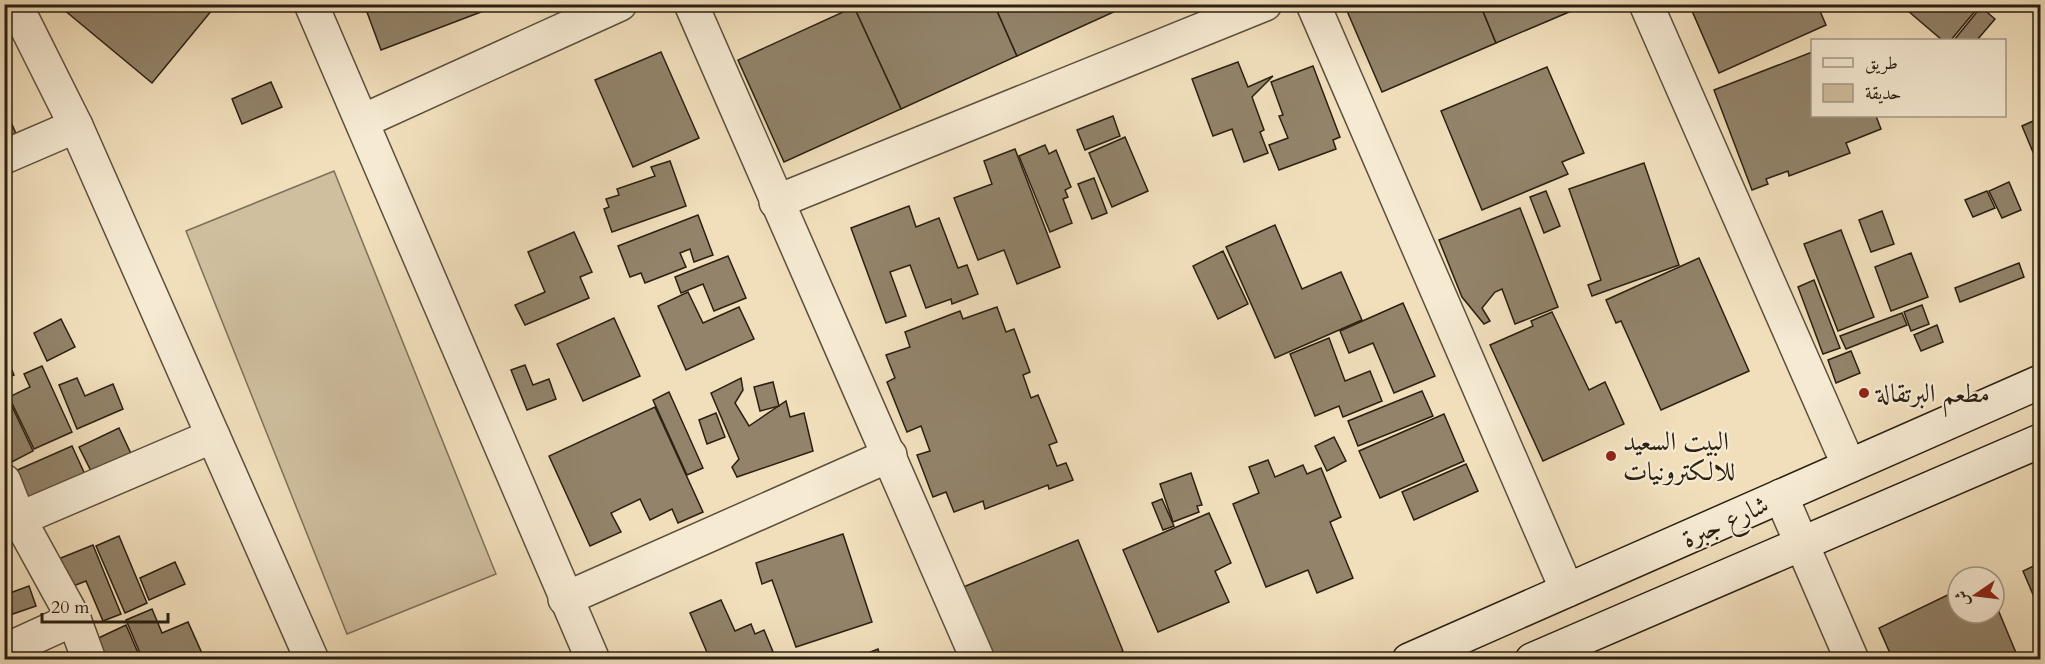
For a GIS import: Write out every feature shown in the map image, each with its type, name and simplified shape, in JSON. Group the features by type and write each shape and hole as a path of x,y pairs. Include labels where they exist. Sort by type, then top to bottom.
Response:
{"street":[{"path":"15,4 76,126 312,660"},
{"path":"311,4 593,660"},
{"path":"363,121 620,4"},
{"path":"691,4 978,660"},
{"path":"776,202 1265,4"},
{"path":"1313,4 1567,590"},
{"path":"1646,4 1849,466"},
{"path":"4,157 76,126"},
{"name":"شارع جبرة","path":"1409,660 2040,382"},
{"path":"19,519 213,436"},
{"name":"شارع جبرة","path":"1532,660 2040,441"},
{"path":"566,599 890,455"},
{"path":"4,481 19,519 74,619 89,660"},
{"path":"1781,496 1852,660"},
{"path":"4,651 74,619"}],"green space":[{"path":"334,171 496,574 347,634 186,231"}],"building":[{"path":"57,4 217,4 152,83"},
{"path":"364,4 502,4 381,50"},
{"path":"860,4 994,4 1017,56 901,109 854,7"},
{"path":"994,4 1131,4 1017,56"},
{"path":"1344,4 1480,4 1496,43 1382,92"},
{"path":"1480,4 1588,4 1496,43"},
{"path":"1689,4 1817,4 1826,25 1719,73"},
{"path":"1913,4 1981,4 1952,39 1941,39 1908,11"},
{"path":"854,7 901,109 784,162 738,60"},
{"path":"1981,7 1995,19 1978,39 1955,39"},
{"path":"661,52 699,138 633,167 595,80"},
{"path":"1811,52 1811,117 1876,117 1881,129 1846,143 1850,153 1789,176 1788,171 1766,179 1768,184 1752,190 1714,90"},
{"path":"1238,62 1248,87 1273,76 1252,97 1264,130 1260,132 1268,153 1244,162 1232,129 1213,136 1192,79"},
{"path":"1313,66 1340,137 1333,140 1336,149 1279,170 1269,145 1288,138 1279,116 1283,115 1271,82"},
{"path":"1547,67 1584,153 1562,162 1568,174 1482,210 1441,111"},
{"path":"271,82 282,107 242,124 232,99"},
{"path":"4,106 17,136 4,142"},
{"path":"1113,116 1120,136 1085,150 1077,130"},
{"path":"2040,118 2040,169 2022,126"},
{"path":"1125,137 1148,191 1112,207 1089,153"},
{"path":"1045,145 1049,154 1056,150 1071,187 1065,190 1068,197 1063,199 1072,223 1050,232 1019,156"},
{"path":"1015,149 1060,267 1017,284 1004,250 978,260 954,198 992,184 984,161"},
{"path":"670,161 686,206 612,232 604,209 609,207 606,199 619,195 617,189 655,176 651,167"},
{"path":"1644,163 1679,265 1592,296 1588,285 1601,280 1569,189"},
{"path":"1094,178 1107,213 1092,219 1078,184"},
{"path":"2009,182 2021,210 2002,218 1989,191"},
{"path":"1546,191 1560,226 1544,233 1530,197"},
{"path":"1987,191 1995,208 1973,217 1965,200"},
{"path":"909,206 916,227 939,218 958,268 967,265 978,294 952,304 951,299 926,308 910,265 890,272 906,316 886,323 851,228"},
{"path":"1520,208 1558,307 1515,324 1502,289 1495,292 1482,308 1490,321 1484,324 1462,297 1439,240"},
{"path":"1882,211 1894,244 1871,252 1859,220"},
{"path":"698,215 713,255 694,262 690,249 680,253 686,267 645,283 641,273 630,277 618,246"},
{"path":"1275,225 1302,289 1341,272 1362,320 1275,358 1226,247"},
{"path":"1841,230 1874,317 1838,331 1804,244"},
{"path":"574,232 592,272 580,277 589,298 525,325 515,305 545,292 528,252"},
{"path":"1223,251 1248,304 1218,319 1193,266"},
{"path":"1911,253 1928,297 1891,311 1875,267"},
{"path":"728,256 746,298 714,311 703,284 681,293 675,277"},
{"path":"1699,258 1749,371 1661,410 1621,321 1616,323 1606,300"},
{"path":"2019,263 2024,277 1960,302 1955,288"},
{"path":"1814,280 1840,348 1823,354 1798,287"},
{"path":"688,292 703,323 739,307 754,339 686,370 658,306"},
{"path":"1403,303 1435,376 1394,393 1373,343 1349,353 1340,331"},
{"path":"1922,305 1929,324 1911,331 1904,312"},
{"path":"997,307 1006,332 1014,329 1030,372 1023,375 1031,398 1038,395 1057,442 1049,445 1057,466 1066,463 1073,480 1049,489 1048,485 985,509 983,501 954,512 946,492 933,497 917,455 930,451 921,426 907,432 887,382 895,378 886,355 910,347 905,332 960,311 963,319"},
{"path":"1552,312 1589,390 1605,382 1624,424 1543,461 1490,345 1533,326 1531,321"},
{"path":"1902,313 1907,325 1846,349 1840,336"},
{"path":"614,318 640,376 583,401 557,344"},
{"path":"61,319 75,347 47,361 34,333"},
{"path":"1937,325 1943,342 1921,351 1914,335"},
{"path":"1329,338 1345,381 1370,371 1382,401 1343,417 1339,406 1315,416 1290,354"},
{"path":"4,350 14,375 4,379"},
{"path":"1851,351 1860,373 1836,383 1828,360"},
{"path":"525,365 533,385 549,379 556,399 527,410 511,370"},
{"path":"42,366 72,432 34,449 9,397 30,387 24,374"},
{"path":"77,378 85,396 113,384 123,409 77,429 59,385"},
{"path":"741,378 743,390 735,403 749,426 786,401 790,417 804,413 813,451 737,477 732,467 739,459 711,393"},
{"path":"773,382 779,406 760,411 754,387"},
{"path":"1422,391 1433,416 1358,446 1348,421"},
{"path":"669,392 703,468 687,475 653,400"},
{"path":"9,400 33,451 8,464 4,457 4,402"},
{"path":"655,407 703,512 678,523 672,509 650,520 640,499 611,513 621,532 590,546 549,456"},
{"path":"716,413 725,437 707,444 699,420"},
{"path":"1444,414 1464,461 1380,498 1359,451"},
{"path":"119,428 133,458 94,477 79,447"},
{"path":"1334,437 1346,461 1327,471 1315,446"},
{"path":"72,446 87,479 28,506 13,472"},
{"path":"1268,460 1275,477 1303,465 1307,474 1321,468 1341,517 1330,522 1353,578 1317,593 1308,570 1266,587 1233,504 1259,493 1249,467"},
{"path":"1466,464 1478,491 1414,520 1402,492"},
{"path":"1191,473 1202,505 1197,506 1199,512 1173,522 1160,484"},
{"path":"1162,499 1174,526 1163,530 1152,503"},
{"path":"1209,513 1231,563 1215,571 1229,602 1158,632 1123,550"},
{"path":"843,534 872,622 796,647 772,580 762,584 756,563"},
{"path":"119,536 147,603 125,613 96,546"},
{"path":"1078,540 1123,651 1103,660 990,660 961,588"},
{"path":"93,545 121,614 103,621 86,581 63,590 51,562"},
{"path":"175,562 185,584 149,600 140,578"},
{"path":"2040,563 2040,611 2023,571"},
{"path":"4,578 10,593 29,586 36,606 7,616 4,609"},
{"path":"1946,596 1946,625 2004,625 2019,660 1893,660 1879,628"},
{"path":"721,600 735,631 751,624 755,634 764,630 776,659 704,660 709,657 690,613"},
{"path":"152,609 162,633 188,622 205,660 143,660 126,620"},
{"path":"126,625 141,660 97,660 90,642"},
{"path":"878,649 881,660 850,660"}],"place":[{"name":"مطعم البرتقالة","path":"1864,393"},
{"name":"البيت السعيد للالكترونيات","path":"1611,456"}]}
